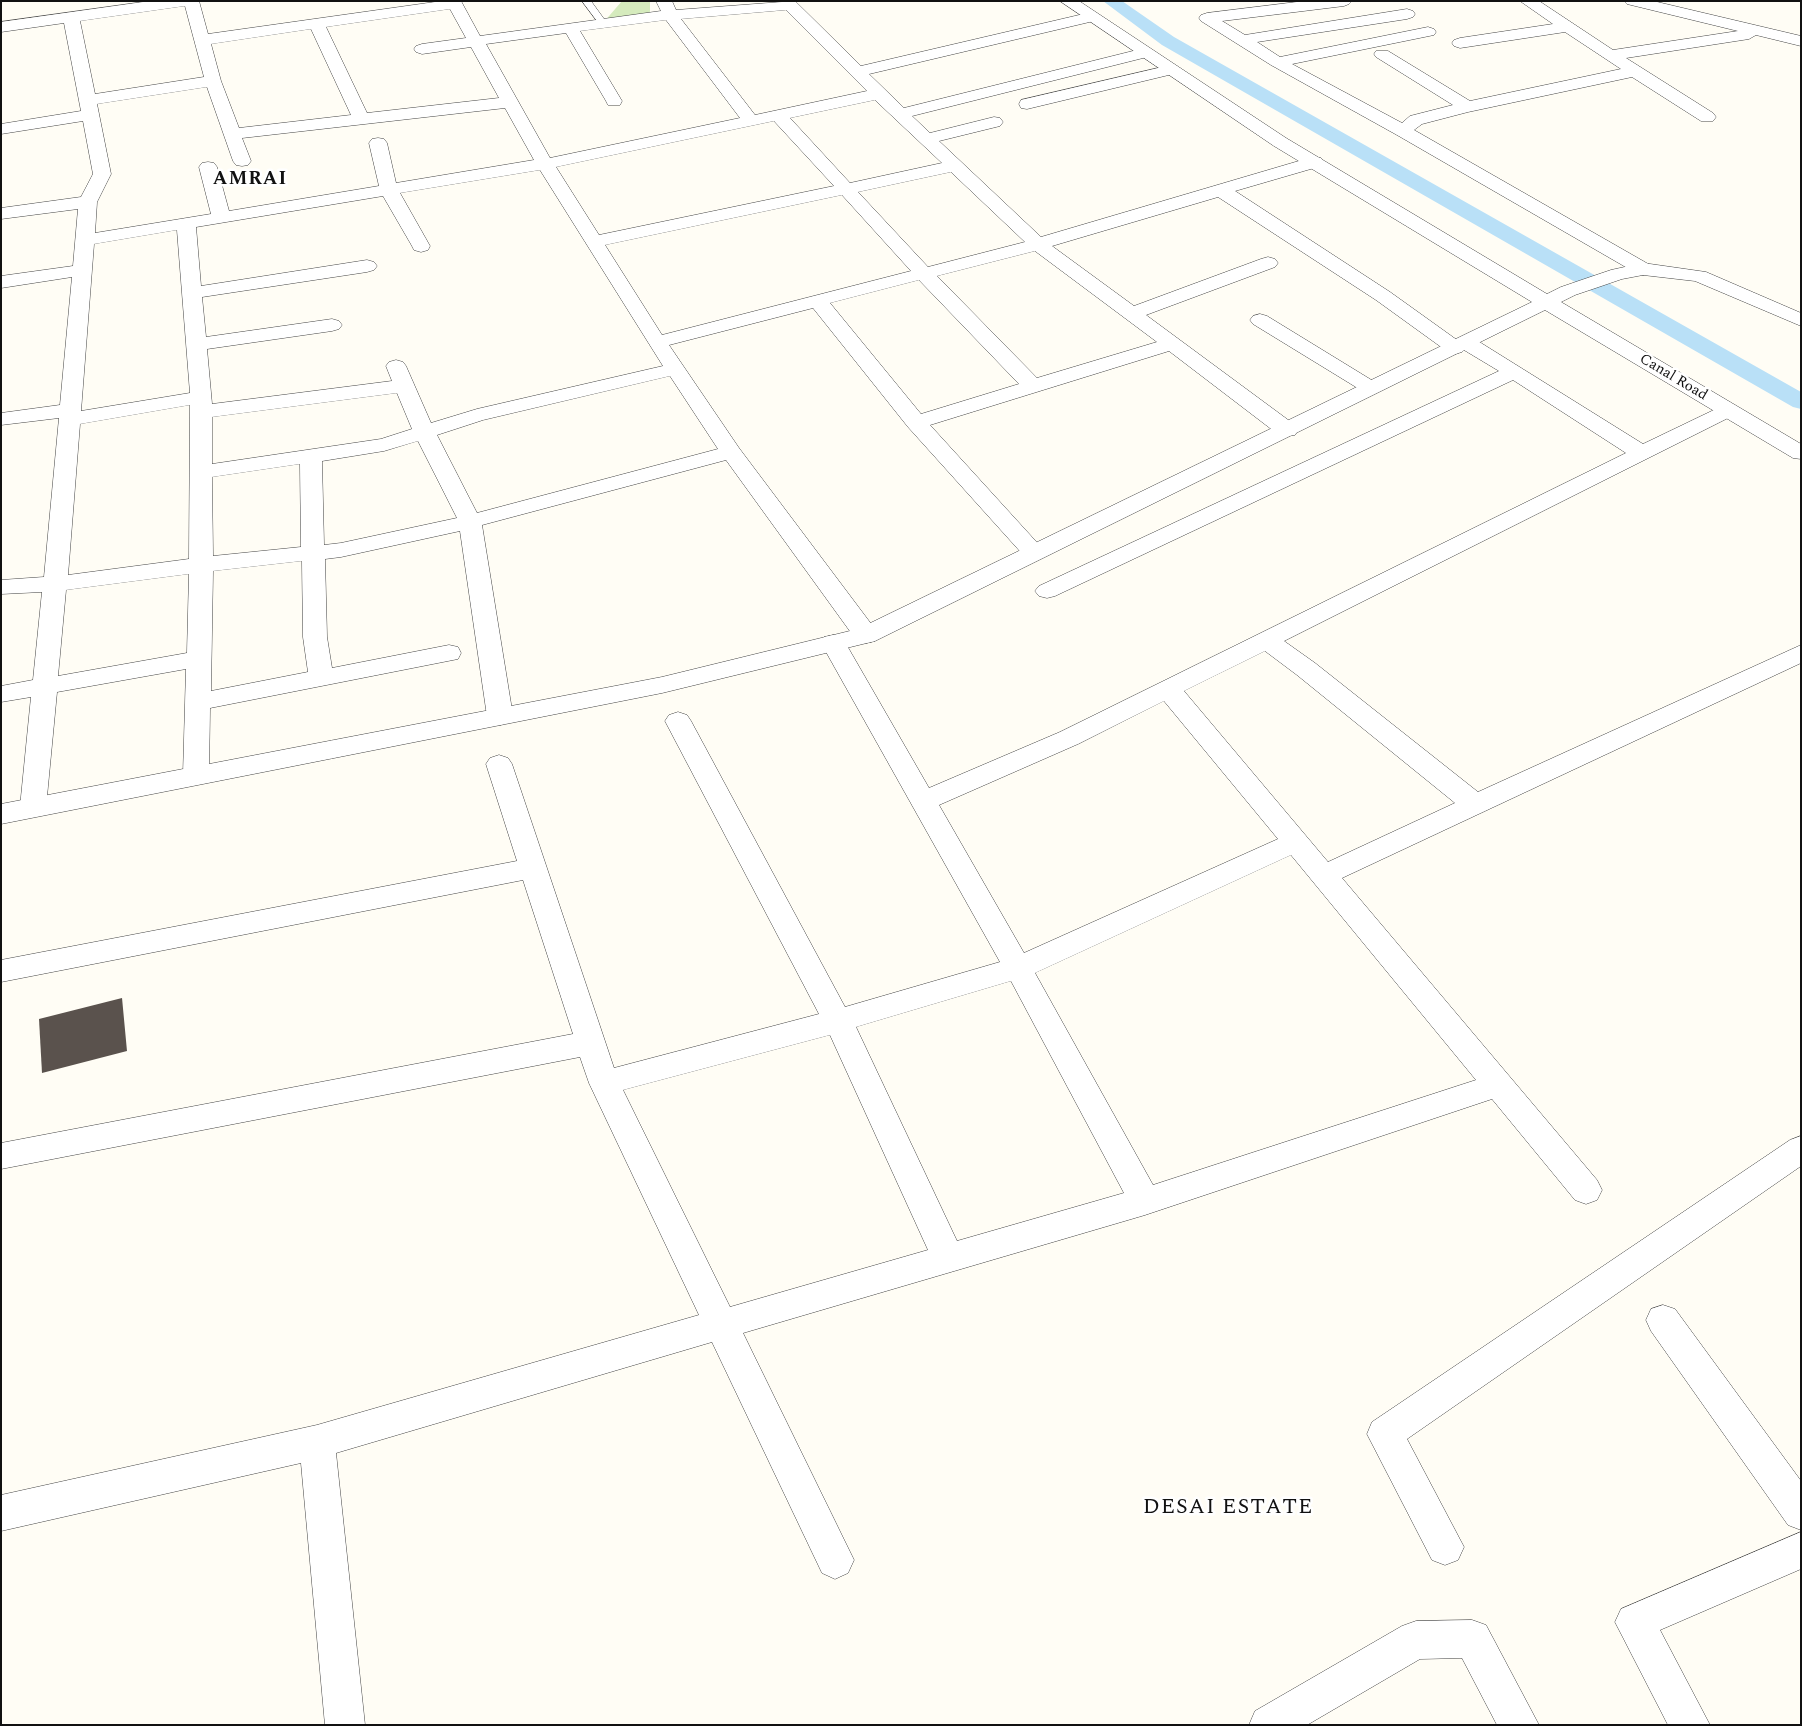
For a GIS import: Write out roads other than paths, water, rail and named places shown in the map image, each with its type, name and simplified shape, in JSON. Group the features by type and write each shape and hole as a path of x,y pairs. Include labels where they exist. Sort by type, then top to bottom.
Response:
{"street":[{"path":"1,27 79,11 186,1"},
{"path":"191,1 213,81 242,161"},
{"name":"Canal Road","path":"1068,1 1280,142 1727,411 1801,453"},
{"path":"1344,1 1207,18 1277,62 1403,131 1643,268 1699,276 1801,320"},
{"path":"1528,1 1707,117"},
{"path":"1632,1 1762,32 1799,36"},
{"path":"202,40 317,25 454,3 545,164 657,342 731,452 866,635"},
{"path":"422,48 603,23 667,8 788,3 879,94 1038,244 1287,430"},
{"path":"667,8 751,121"},
{"path":"33,807 55,584 88,202 102,174 89,107 79,11"},
{"path":"1241,40 1407,14"},
{"path":"857,72 1092,17"},
{"path":"317,25 362,120"},
{"path":"570,27 614,101"},
{"path":"1460,44 1567,27"},
{"path":"1277,62 1428,32"},
{"path":"1611,55 1762,32"},
{"path":"900,114 1145,53"},
{"path":"1382,54 1466,107"},
{"path":"1028,104 1171,70"},
{"path":"1403,131 1416,120 1466,107 1635,71"},
{"path":"1,129 89,107 213,81"},
{"path":"84,240 545,164 879,94"},
{"path":"232,134 510,102"},
{"path":"778,115 924,274 1033,386"},
{"path":"927,139 994,122"},
{"path":"378,143 389,190 421,246"},
{"path":"657,342 1038,244 1315,162"},
{"path":"594,242 955,166"},
{"path":"208,167 221,217"},
{"path":"1220,190 1461,345 1514,372 1642,453"},
{"path":"1,214 88,202"},
{"path":"186,223 201,405 201,565 196,775"},
{"path":"1132,314 1268,263"},
{"path":"192,293 367,266"},
{"path":"1,814 662,685 866,635 1568,291 1618,274 1643,268"},
{"path":"1,282 82,270"},
{"path":"818,301 916,422 1034,553"},
{"path":"1260,320 1372,388"},
{"path":"197,344 332,325"},
{"path":"916,422 1172,344"},
{"path":"201,472 384,445 425,433 477,414 675,369"},
{"path":"1047,591 1514,372"},
{"path":"1,419 201,405 342,392 400,376 425,433 470,522 500,716"},
{"path":"924,801 1069,738 1727,411"},
{"path":"1,587 55,584 201,565 341,550 470,522 731,452"},
{"path":"312,457 315,637 321,678"},
{"path":"1266,640 1306,668 1476,805"},
{"path":"833,643 1018,968 1144,1201"},
{"path":"198,702 449,653"},
{"path":"1324,875 1801,653"},
{"path":"1,694 199,659"},
{"path":"1168,688 1586,1190"},
{"path":"678,721 838,1021 948,1258"},
{"path":"499,764 604,1084 835,1560"},
{"path":"604,1084 838,1021 1018,968 1296,842"},
{"path":"1,970 533,868"},
{"path":"1,1156 590,1043"},
{"path":"1,1513 317,1442 1144,1201 1498,1085"},
{"path":"1445,1547 1385,1434 1801,1148"},
{"path":"1663,1320 1801,1512"},
{"path":"317,1442 345,1725"},
{"path":"1690,1725 1634,1622 1801,1550"},
{"path":"1269,1725 1416,1640 1472,1639 1519,1725"}],"lane":[{"path":"586,1 603,23"}],"waterway":[{"path":"1111,1 1168,41 1801,402"}],"district":[{"name":"AMRAI","path":"250,180"},
{"name":"DESAI ESTATE","path":"1228,1509"}]}
